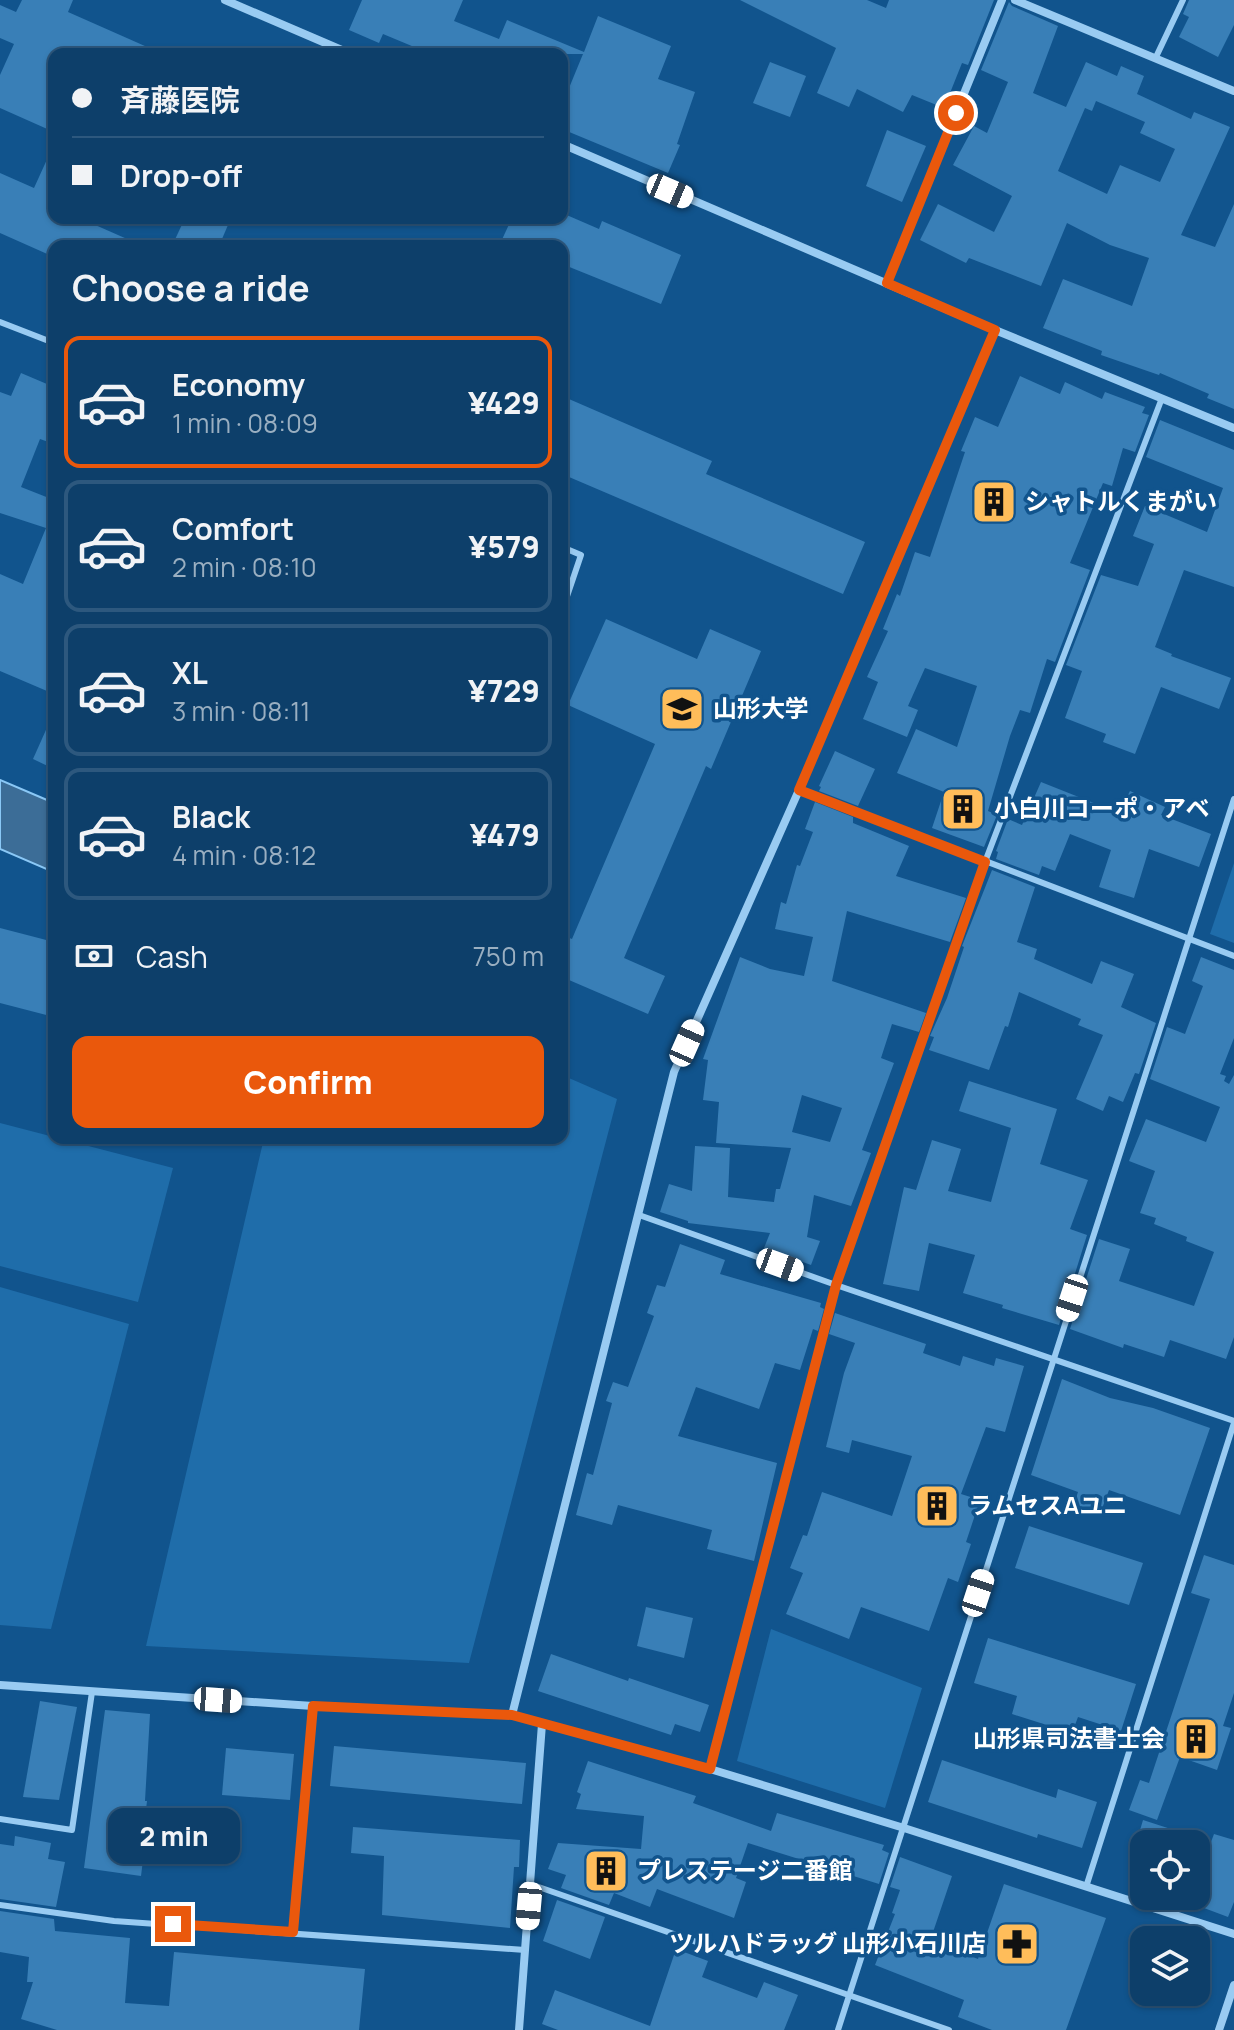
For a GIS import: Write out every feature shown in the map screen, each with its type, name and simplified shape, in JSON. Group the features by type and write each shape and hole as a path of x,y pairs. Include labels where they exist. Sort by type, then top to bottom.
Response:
{"street":[{"path":"225,0 337,48"},
{"path":"887,283 1002,0"},
{"path":"1015,0 1234,91"},
{"path":"568,147 995,330 1234,428"},
{"path":"512,1715 674,1072 799,790 995,330"},
{"path":"0,1685 313,1706 512,1715 710,1769 1234,1934"},
{"path":"519,2030 542,1724"},
{"path":"1219,2030 1234,1985"}],"lane":[{"path":"1156,57 1183,0"},
{"path":"0,322 48,341"},
{"path":"710,1769 836,1285 985,862 1162,398"},
{"path":"568,550 581,555 568,593"},
{"path":"799,790 1234,956"},
{"path":"838,2030 1234,799"},
{"path":"639,1215 1234,1422 1086,1887"},
{"path":"0,1819 72,1830 92,1692"},
{"path":"293,1932 313,1706"},
{"path":"530,1884 949,2030"},
{"path":"0,1905 114,1921 525,1950"}],"shaded area":[{"path":"0,780 48,800 48,870 0,849"},
{"path":"1234,863 1234,943 1210,934"},
{"path":"568,1078 617,1099 469,1663 146,1646 263,1144 568,1144"},
{"path":"0,1123 48,1135 48,1144 81,1144 173,1168 138,1302 0,1266"},
{"path":"0,1287 129,1324 51,1629 0,1625"},
{"path":"771,1629 922,1688 885,1808 737,1761"}],"building":[{"path":"22,0 73,0 68,12 149,48 48,48 48,129 0,108 0,75 14,44 0,38 0,5 16,12"},
{"path":"362,0 463,0 454,21 499,39 507,20 584,52 598,16 671,46 658,79 695,92 677,144 680,145 668,173 568,131 568,90 583,54 568,54 568,48 417,48 383,34 379,43 349,30"},
{"path":"740,0 867,0 886,8 889,0 994,0 968,65 962,63 944,108 912,95 903,112 857,89 849,107 817,93 836,48"},
{"path":"1189,0 1234,0 1234,25 1218,57 1179,37 1189,17 1183,14"},
{"path":"1009,2 1058,26 1033,93 1066,107 1086,62 1117,76 1121,66 1144,76 1137,94 1191,119 1194,112 1230,127 1181,235 1215,247 1234,204 1234,409 1207,398 1209,394 1160,373 1101,355 1102,351 1043,328 1063,279 1132,306 1149,258 1110,245 1067,223 1041,286 969,258 966,263 920,240 938,204 994,232 1012,196 953,165 974,126 987,133 1008,82 981,70","holes":["1096,101 1145,122 1140,133 1175,149 1160,182 1120,165 1107,194 1058,171 1085,108 1092,111"]},
{"path":"770,62 806,76 790,117 753,103"},
{"path":"887,130 926,146 902,202 866,186"},
{"path":"48,157 48,224 93,224 129,240 48,240 48,254 0,233 0,173 34,188"},
{"path":"568,216 599,229 602,221 681,255 661,304 568,266 568,240 502,240 509,224 568,224"},
{"path":"182,224 228,224 222,240 175,240"},
{"path":"21,373 48,384 48,442 40,439 21,487 48,498 48,691 0,671 0,574 23,584 46,528 0,513 0,392 11,396"},
{"path":"1020,376 1060,394 1065,382 1102,399 1105,392 1145,407 1142,413 1149,415 1135,452 1123,448 1112,486 1103,483 1070,563 1090,570 1055,662 1047,659 1030,713 1020,710 1010,736 988,811 997,815 984,847 932,828 944,792 897,773 916,729 957,747 977,686 925,668 908,706 918,710 907,737 863,719 878,682 867,677 888,631 883,629 897,594 900,596 915,552 930,557 965,452 961,451 975,417 998,427"},
{"path":"568,399 712,461 706,474 865,542 843,594 568,477"},
{"path":"1160,420 1234,450 1234,587 1184,570 1155,647 1231,678 1219,709 1161,687 1135,754 1103,742 1106,734 1065,718 1082,671 1066,665 1101,575 1138,586 1154,544 1133,536 1145,506 1207,532 1223,488 1146,457"},
{"path":"606,619 697,659 710,629 761,651 711,769 706,766 624,958 665,976 648,1014 568,980 568,937 572,939 655,744 568,705"},
{"path":"48,725 48,766 33,759"},
{"path":"835,751 875,769 858,806 819,791"},
{"path":"1041,782 1119,813 1130,791 1165,807 1161,815 1211,834 1199,867 1149,849 1134,898 1099,887 1111,850 1070,834 1055,871 1042,866 1039,875 996,859 1008,819 1022,825"},
{"path":"815,802 853,817 853,823 909,846 896,876 966,898 950,942 847,911 832,981 926,1013 919,1032 892,1024 881,1058 894,1063 862,1150 871,1153 851,1206 814,1195 807,1237 820,1241 811,1265 764,1248 770,1233 688,1223 660,1212 669,1184 692,1191 695,1146 730,1148 728,1197 774,1202 776,1189 780,1189 791,1148 716,1143 719,1102 703,1100 708,1060 703,1059 740,957 770,969 804,976 813,937 775,929 781,902 786,904 797,865 800,866 813,832 805,829","holes":["802,1095 842,1108 830,1142 792,1132"]},
{"path":"992,870 1035,887 1017,942 1037,949 1034,959 1092,984 1101,961 1134,974 1121,1007 1156,1023 1139,1074 1135,1073 1123,1102 1109,1096 1103,1111 1076,1099 1103,1035 1078,1025 1081,1019 1019,992 989,1070 929,1050 934,1037 930,1036 947,998 962,946"},
{"path":"0,928 48,940 48,1015 0,1003"},
{"path":"1201,957 1234,970 1234,1038 1220,1074 1226,1076 1224,1081 1229,1084 1234,1075 1234,1337 1226,1359 1170,1340 1164,1357 1124,1344 1123,1348 1070,1329 1099,1239 1130,1249 1119,1281 1194,1306 1214,1252 1186,1241 1187,1237 1154,1224 1156,1218 1140,1213 1155,1171 1129,1161 1146,1119 1206,1142 1220,1107 1150,1079 1167,1027 1185,1034 1203,986 1192,981"},
{"path":"969,1081 1057,1109 1040,1164 1088,1180 1070,1229 1087,1235 1059,1325 963,1293 975,1255 929,1243 919,1291 883,1284 904,1187 916,1190 932,1140 961,1149 948,1191 991,1202 1011,1128 959,1111"},
{"path":"680,1244 725,1260 720,1274 821,1303 820,1307 824,1309 818,1331 813,1329 800,1370 775,1363 759,1409 696,1387 678,1436 777,1463 754,1561 707,1549 712,1530 618,1505 612,1525 576,1515 587,1473 593,1475 612,1403 606,1401 613,1382 628,1387 654,1316 647,1313 657,1285 665,1287"},
{"path":"835,1313 926,1344 923,1353 960,1366 963,1356 994,1366 996,1358 1024,1366 1005,1432 986,1427 961,1494 980,1500 966,1542 971,1544 958,1582 948,1578 929,1631 861,1607 849,1639 786,1614 803,1573 790,1568 803,1535 807,1536 822,1492 892,1516 912,1456 852,1440 849,1453 826,1447 844,1373 855,1343 829,1334"},
{"path":"1062,1379 1110,1398 1153,1408 1210,1428 1180,1515 1109,1490 1100,1514 1074,1504 1078,1492 1031,1475"},
{"path":"1029,1526 1143,1563 1129,1605 1015,1568"},
{"path":"1204,1555 1234,1565 1234,1693 1223,1726 1231,1728 1217,1770 1180,1757 1157,1820 1129,1810 1140,1780 1149,1783 1210,1599 1191,1593"},
{"path":"646,1607 693,1618 684,1658 637,1646"},
{"path":"988,1638 1136,1684 1121,1731 1078,1717 1072,1733 1012,1714 1017,1696 974,1683"},
{"path":"551,1654 709,1705 700,1732 675,1724 671,1735 538,1691"},
{"path":"40,1701 77,1707 59,1800 23,1797"},
{"path":"105,1710 150,1714 141,1876 84,1868"},
{"path":"334,1746 526,1763 522,1804 330,1786"},
{"path":"226,1748 294,1754 290,1800 222,1795"},
{"path":"942,1760 1056,1798 1058,1789 1097,1802 1082,1848 1038,1834 1037,1838 928,1802"},
{"path":"588,1761 696,1796 693,1803 771,1831 777,1813 884,1845 882,1850 889,1853 879,1884 748,1843 736,1878 746,1882 734,1918 657,1889 650,1907 614,1893 609,1905 561,1888 566,1875 548,1869 558,1843 641,1849 644,1816 576,1809 581,1794 577,1792"},
{"path":"1143,1820 1174,1830 1140,1830"},
{"path":"353,1827 520,1840 519,1867 514,1867 510,1928 382,1915 384,1856 351,1853"},
{"path":"1214,1834 1234,1840 1234,1902 1228,1917 1209,1910 1210,1842"},
{"path":"15,1836 51,1843 48,1859 65,1862 56,1907 0,1899 0,1844 14,1846"},
{"path":"900,1857 952,1876 930,1941 978,1959 1004,1884 1106,1918 1066,2030 992,2030 958,2017 964,2000 875,1965 895,1914 892,1913 900,1890 890,1887"},
{"path":"557,1900 605,1917 590,1959 543,1941"},
{"path":"0,1911 54,1919 55,1931 130,1938 125,2003 169,2006 174,1952 365,1969 359,2030 57,2030 21,2019 33,1982 27,1982 29,1957 0,1952"},
{"path":"676,1949 708,1961 702,1977 757,1998 764,1982 798,1995 784,2030 558,2030 542,2024 555,1990 650,2026"}],"place":[{"name":"シャトルくまがい","path":"994,502"},
{"name":"山形大学","path":"682,709"},
{"name":"小白川コーポ・アベ","path":"963,809"},
{"name":"ラムセスAユニ","path":"937,1506"},
{"name":"山形県司法書士会","path":"1196,1739"},
{"name":"プレステージ二番館","path":"606,1871"},
{"name":"ツルハドラッグ 山形小石川店","path":"1017,1944"}],"route":[{"path":"173,1924 293,1932 313,1706 512,1715 710,1769 836,1285 985,862 799,790 995,330 887,283 956,113"}]}
